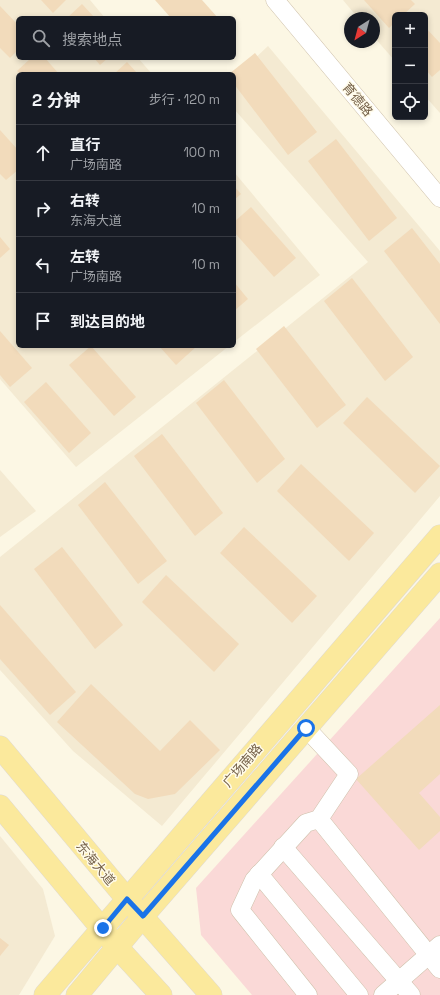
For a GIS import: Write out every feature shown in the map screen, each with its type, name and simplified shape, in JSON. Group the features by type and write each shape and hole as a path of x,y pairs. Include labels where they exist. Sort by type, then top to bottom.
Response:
{"main road":[{"name":"广场南路","path":"45,995 440,536"},
{"name":"广场南路","path":"77,995 143,916 440,574"},
{"name":"东海大道","path":"0,747 127,899 211,995"},
{"path":"0,806 103,928 117,947 161,995"}],"street":[{"name":"育德路","path":"275,0 440,198"},
{"path":"306,728 349,774 319,819 306,823 254,880 240,910 308,995"},
{"path":"319,819 434,950 440,969"},
{"path":"283,848 411,995"},
{"path":"259,874 359,995"},
{"path":"384,995 434,950"}],"shaded area":[{"path":"0,0 90,0 103,16 16,16 16,60 140,60 150,72 16,72 16,348 226,348 76,467 0,379"},
{"path":"343,0 440,0 440,113 428,99 428,12 392,12 392,58 380,44 380,12 353,12"},
{"path":"268,46 440,251 440,496 162,826 73,751 0,670 0,557 368,262 236,111 236,76"},
{"path":"236,174 320,275 236,340"},
{"path":"0,470 36,511 0,537"},
{"path":"440,618 440,995 252,995 201,935 196,888"},
{"path":"0,836 43,889 55,936 19,995 0,995"}],"building":[{"path":"41,0 66,0 53,13"},
{"path":"155,0 202,0 216,16 169,16"},
{"path":"364,0 411,0 415,4 406,12 392,12 392,25 389,28 380,18 380,12 375,12"},
{"path":"82,4 93,16 69,16"},
{"path":"0,6 16,23 16,52 10,58 0,48"},
{"path":"428,30 440,43 440,70 432,77 428,72"},
{"path":"255,53 317,132 288,155 236,87 236,72 231,72"},
{"path":"29,60 47,60 57,72 18,72 17,71"},
{"path":"96,60 106,60 100,65"},
{"path":"127,62 136,72 116,72"},
{"path":"0,130 16,148 16,172 6,180 0,174"},
{"path":"336,139 397,218 369,241 308,161"},
{"path":"236,188 241,194 236,198"},
{"path":"251,207 296,258 274,277 236,234 236,220"},
{"path":"412,228 440,264 440,324 384,251"},
{"path":"0,237 10,249 0,258"},
{"path":"352,278 413,357 385,381 324,301"},
{"path":"236,284 248,299 236,309"},
{"path":"284,326 346,405 317,428 256,349"},
{"path":"0,331 32,368 10,387 0,375"},
{"path":"89,348 93,348 136,397 114,416 69,365"},
{"path":"161,348 195,348 176,365"},
{"path":"224,380 285,459 257,483 196,403"},
{"path":"46,382 91,433 69,453 24,402"},
{"path":"367,397 440,466 415,493 343,423"},
{"path":"162,434 223,513 195,536 134,456"},
{"path":"301,464 374,533 349,561 277,491"},
{"path":"105,482 167,561 138,584 78,505"},
{"path":"244,527 317,596 292,623 220,553"},
{"path":"62,547 123,625 95,649 34,569"},
{"path":"166,575 239,644 214,672 142,602"},
{"path":"0,605 76,692 50,715 0,659"},
{"path":"91,684 160,751 190,720 220,750 175,794 148,799 135,794 57,722"},
{"path":"440,705 440,774 419,793 440,817 440,831 419,850 356,779"},
{"path":"0,938 9,945 0,956"}],"route":[{"path":"103,928 127,899 143,916 306,728"}]}
